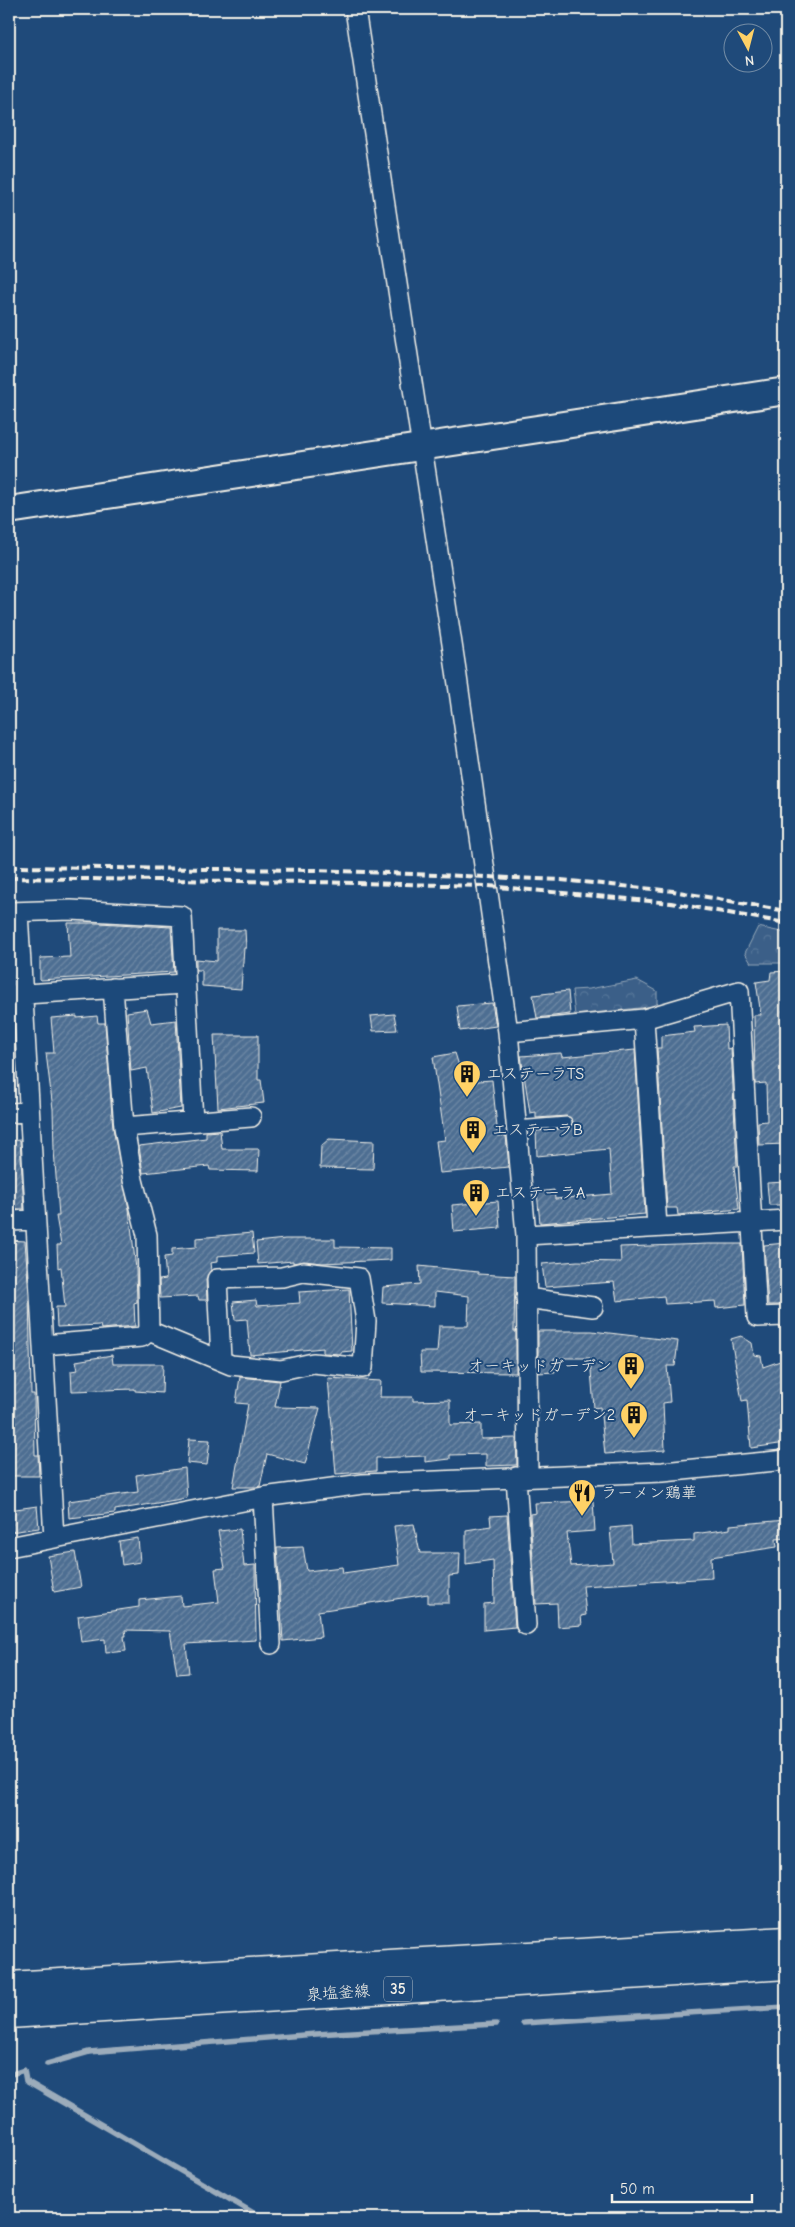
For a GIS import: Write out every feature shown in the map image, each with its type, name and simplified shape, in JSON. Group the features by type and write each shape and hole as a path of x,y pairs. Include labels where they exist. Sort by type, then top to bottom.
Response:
{"main road":[{"name":"泉塩釜線","path":"9,1986 786,1941"},
{"name":"泉塩釜線","path":"9,2014 786,1965"},
{"path":"9,1994 20,1999 118,1993 182,2003"}],"street":[{"path":"354,9 422,446 508,1032 526,1235 522,1477 526,1625"},
{"path":"9,510 786,391"},
{"path":"54,1538 29,1112 15,994 13,912 71,910 182,916 184,984 194,1121"},
{"path":"15,994 184,984"},
{"path":"113,988 124,1127 133,1180 147,1235 149,1331"},
{"path":"508,1032 644,1020 739,991 757,1317 786,1316"},
{"path":"644,1020 657,1227"},
{"path":"9,1113 29,1112"},
{"path":"124,1127 251,1117"},
{"path":"9,1221 35,1220"},
{"path":"526,1235 786,1220"},
{"path":"149,1331 221,1359 231,1365 282,1370 313,1362 363,1368 366,1321 359,1278 302,1272 282,1277 217,1280 221,1359"},
{"path":"526,1298 593,1307"},
{"path":"43,1345 142,1337 149,1331"},
{"path":"9,1546 263,1497 363,1484 663,1472 786,1460"},
{"path":"263,1497 271,1644"}],"lane":[{"path":"516,1126 568,1122"}],"green space":[{"path":"758,927 786,933 786,963 751,963 745,953"},
{"path":"637,980 657,991 657,1006 575,1015 572,990 589,989"}],"building":[{"path":"68,923 171,927 174,972 40,980 40,958 70,957"},
{"path":"217,930 245,930 246,948 244,948 241,989 202,986 202,970 196,970 196,959 217,961"},
{"path":"786,971 786,1144 759,1145 758,1122 767,1121 766,1083 755,1084 754,1015 761,1015 756,982 770,980 771,972"},
{"path":"568,991 570,1014 537,1018 533,995"},
{"path":"492,1003 496,1026 460,1031 457,1006"},
{"path":"147,1009 151,1023 176,1020 181,1108 153,1113 147,1068 131,1071 127,1012"},
{"path":"394,1014 397,1030 373,1031 371,1016"},
{"path":"77,1016 77,1018 97,1016 98,1023 105,1023 113,1128 129,1209 136,1269 137,1302 134,1303 135,1326 101,1329 100,1325 57,1327 56,1307 65,1307 61,1267 58,1268 57,1245 61,1245 56,1216 59,1216 53,1109 46,1053 54,1053 51,1018"},
{"path":"726,1025 727,1049 731,1048 737,1166 734,1166 739,1209 678,1215 677,1208 667,1208 657,1048 661,1048 661,1036 695,1032 694,1027"},
{"path":"214,1035 258,1035 258,1080 261,1080 264,1103 218,1108"},
{"path":"635,1050 645,1214 540,1223 537,1192 554,1190 555,1199 612,1194 609,1149 537,1156 536,1131 568,1128 572,1125 573,1121 567,1116 536,1118 536,1112 530,1113 521,1056 561,1053 562,1057"},
{"path":"455,1053 464,1082 492,1080 498,1136 506,1136 509,1167 440,1173 436,1141 445,1140 433,1057"},
{"path":"220,1131 222,1149 259,1149 258,1171 210,1170 209,1166 143,1173 139,1146 206,1138 206,1132"},
{"path":"329,1139 374,1141 373,1169 320,1168 321,1146"},
{"path":"20,1140 24,1209 9,1209 9,1141"},
{"path":"786,1182 786,1205 769,1205 767,1183"},
{"name":"エステーラA","path":"498,1201 500,1228 454,1232 452,1205"},
{"path":"252,1233 254,1253 217,1256 217,1262 210,1263 211,1270 206,1279 207,1300 199,1300 198,1296 160,1298 159,1280 166,1279 164,1257 172,1256 172,1249 196,1247 196,1238"},
{"path":"285,1239 335,1239 335,1247 391,1248 391,1260 322,1263 304,1261 293,1263 293,1261 258,1264 256,1242"},
{"path":"9,1240 25,1241 29,1295 31,1394 34,1394 35,1455 38,1455 39,1476 9,1476"},
{"path":"786,1243 786,1305 768,1305 764,1245"},
{"path":"742,1244 745,1305 716,1308 715,1301 665,1304 664,1296 617,1301 614,1282 545,1287 542,1264 577,1261 621,1262 620,1247"},
{"path":"419,1266 478,1272 478,1274 515,1276 514,1331 516,1331 516,1373 421,1372 420,1352 437,1352 439,1326 468,1326 469,1296 435,1292 435,1306 382,1303 383,1287 420,1284"},
{"path":"349,1289 352,1351 341,1352 341,1354 323,1353 323,1348 250,1355 247,1319 235,1320 233,1302 256,1300 257,1306 300,1303 299,1292"},
{"path":"538,1331 592,1331 678,1341 675,1366 667,1366 670,1402 663,1403 665,1450 605,1454 600,1407 594,1408 590,1358 554,1358 555,1372 538,1373"},
{"path":"741,1336 752,1343 754,1355 761,1356 763,1367 786,1359 786,1443 751,1448 747,1400 742,1401 731,1339"},
{"path":"112,1355 113,1364 163,1364 162,1393 135,1391 135,1389 72,1391 71,1371 78,1370 76,1361"},
{"path":"240,1377 280,1381 275,1407 320,1408 305,1464 267,1454 260,1486 256,1487 233,1487 248,1404 236,1403"},
{"path":"328,1378 381,1381 380,1397 413,1397 413,1401 450,1400 450,1425 481,1424 481,1439 516,1438 517,1465 486,1466 486,1454 450,1455 450,1459 425,1462 425,1456 376,1458 376,1471 336,1474"},
{"path":"189,1439 210,1440 207,1465 187,1463"},
{"path":"185,1468 187,1498 115,1510 115,1513 69,1518 68,1501 138,1492 136,1475"},
{"path":"593,1501 595,1531 567,1533 571,1566 613,1563 610,1528 631,1526 632,1544 694,1541 694,1534 730,1529 730,1525 786,1520 786,1538 776,1539 777,1547 711,1557 712,1578 583,1586 586,1615 581,1616 582,1625 558,1627 557,1603 536,1604 530,1514 536,1513 535,1503"},
{"path":"37,1506 39,1528 10,1532 9,1510"},
{"path":"507,1515 515,1627 484,1630 484,1604 494,1603 493,1560 466,1564 466,1530 491,1526 490,1516"},
{"path":"414,1524 420,1553 460,1553 459,1575 449,1576 449,1603 428,1603 428,1594 318,1611 321,1637 283,1641 277,1548 303,1547 307,1571 342,1567 343,1573 399,1565 394,1526"},
{"path":"240,1529 244,1566 255,1565 256,1640 186,1644 189,1673 177,1674 170,1631 125,1630 126,1651 106,1653 105,1639 81,1642 78,1616 139,1607 139,1600 181,1596 182,1606 219,1602 215,1569 225,1568 218,1531"},
{"path":"138,1538 140,1562 122,1565 119,1541"},
{"path":"75,1552 81,1587 54,1592 48,1556"}],"waterway":[{"path":"523,2023 786,2007"},
{"path":"47,2064 89,2052 316,2034 496,2024"},
{"path":"9,2075 24,2070 26,2081 262,2218"}],"railway":[{"path":"9,867 314,870 561,880 673,891 786,911"},
{"path":"9,878 488,886 671,903 786,923"}],"place":[{"name":"エステーラTS","path":"467,1098"},
{"name":"エステーラB","path":"473,1154"},
{"name":"エステーラA","path":"476,1217"},
{"name":"オーキッドガーデン","path":"631,1390"},
{"name":"オーキッドガーデン2","path":"634,1439"},
{"name":"ラーメン鶏華","path":"582,1517"}]}
